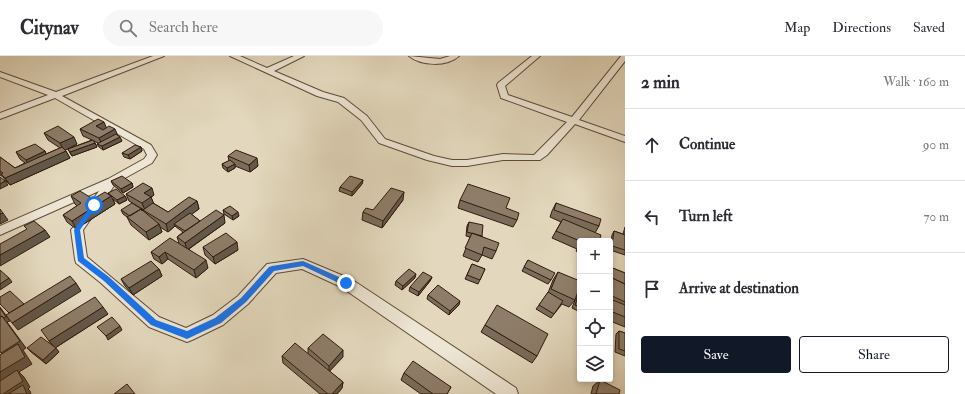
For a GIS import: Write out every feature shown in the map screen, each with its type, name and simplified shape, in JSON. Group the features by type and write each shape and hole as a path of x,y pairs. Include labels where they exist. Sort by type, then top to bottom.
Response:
{"street":[{"path":"0,116 160,56"},
{"path":"234,56 320,94 341,100 364,118 382,141 431,158 466,163 503,157 536,158 543,153 573,121 625,56"},
{"path":"267,71 300,56"},
{"path":"413,56 436,62 444,62 455,56"},
{"path":"536,56 501,85 504,96 625,139"},
{"path":"0,74 55,95 148,147 152,155 148,161 112,181 0,231"},
{"path":"112,181 77,230 81,259 154,322 187,335 218,320 243,300 272,268 303,264 346,283 510,394"}],"building":[{"path":"98,119 104,122 96,126 103,130 109,126 115,129 99,138 80,129"},
{"path":"58,126 74,137 60,143 44,133"},
{"path":"116,134 120,137 102,146 97,144"},
{"path":"93,140 95,143 70,152 68,149"},
{"path":"35,144 45,151 26,160 16,152"},
{"path":"135,145 141,147 128,155 122,153"},
{"path":"62,147 66,151 5,178 1,174 3,173 0,171 0,157 15,168"},
{"path":"236,150 257,158 249,165 228,156"},
{"path":"230,160 235,164 227,168 222,164"},
{"path":"122,176 132,183 121,189 111,181"},
{"path":"350,176 363,180 352,192 340,187"},
{"path":"0,177 5,181 0,184"},
{"path":"143,183 152,188 144,193 151,197 142,203 126,194"},
{"path":"468,184 510,198 506,208 519,213 517,220 460,200"},
{"path":"391,188 404,192 383,221 363,212 366,208 373,210"},
{"path":"116,189 125,196 117,200 108,193"},
{"path":"80,191 93,199 105,192 111,196 72,221 63,215 81,203 71,196"},
{"path":"189,197 197,201 166,224 143,210 153,203 168,212"},
{"path":"132,203 143,210 142,211 141,209 130,216 121,210"},
{"path":"556,203 601,219 599,226 554,210"},
{"path":"230,206 238,212 232,216 223,210"},
{"path":"141,209 159,224 146,232 127,217"},
{"path":"216,210 224,215 185,243 177,237"},
{"path":"190,213 200,221 185,231 174,224"},
{"path":"563,219 601,235 600,238 577,238 577,240 556,231"},
{"path":"34,221 45,230 0,255 0,244 27,229 24,226"},
{"path":"469,222 483,225 482,236 467,232"},
{"path":"614,231 625,235 625,250 613,246"},
{"path":"226,233 237,242 213,257 203,247"},
{"path":"472,233 499,243 496,251 484,247 482,255 465,248"},
{"path":"170,238 206,260 194,270 165,252 159,257 151,252"},
{"path":"528,260 555,273 551,280 524,267"},
{"path":"151,261 159,269 129,288 121,279"},
{"path":"472,264 485,269 480,280 467,275"},
{"path":"613,268 625,273 625,284 613,278"},
{"path":"409,269 416,274 403,286 396,281"},
{"path":"0,270 9,278 0,284"},
{"path":"423,272 432,277 419,292 410,287"},
{"path":"558,272 577,280 577,294 575,300 551,289"},
{"path":"70,276 76,283 12,323 6,315"},
{"path":"613,278 625,284 625,302 613,296"},
{"path":"438,285 460,301 450,311 428,295"},
{"path":"10,291 24,304 9,313 0,304 0,297"},
{"path":"548,292 563,301 554,314 539,305"},
{"path":"95,297 103,307 49,341 41,330"},
{"path":"613,300 625,305 625,317 613,312"},
{"path":"497,305 548,334 537,356 485,325"},
{"path":"0,308 6,317 0,317"},
{"path":"2,316 20,341 1,353 0,317"},
{"path":"112,317 120,326 106,336 97,327"},
{"path":"619,331 625,333 625,351 619,349"},
{"path":"323,334 343,350 329,366 308,348"},
{"path":"41,337 56,348 43,360 27,348"},
{"path":"295,343 343,382 332,394 328,394 282,356"},
{"path":"18,344 25,357 0,372 0,355"},
{"path":"413,361 451,387 447,394 433,394 404,373"},
{"path":"17,370 23,381 3,394 0,394 0,381"},
{"path":"599,382 604,382 620,390 619,394 596,394"},
{"path":"127,384 135,394 114,394"},
{"path":"23,385 27,394 8,394"}],"route":[{"path":"94,205 77,230 81,259 154,322 187,335 218,320 243,300 272,268 303,264 346,283"}]}
